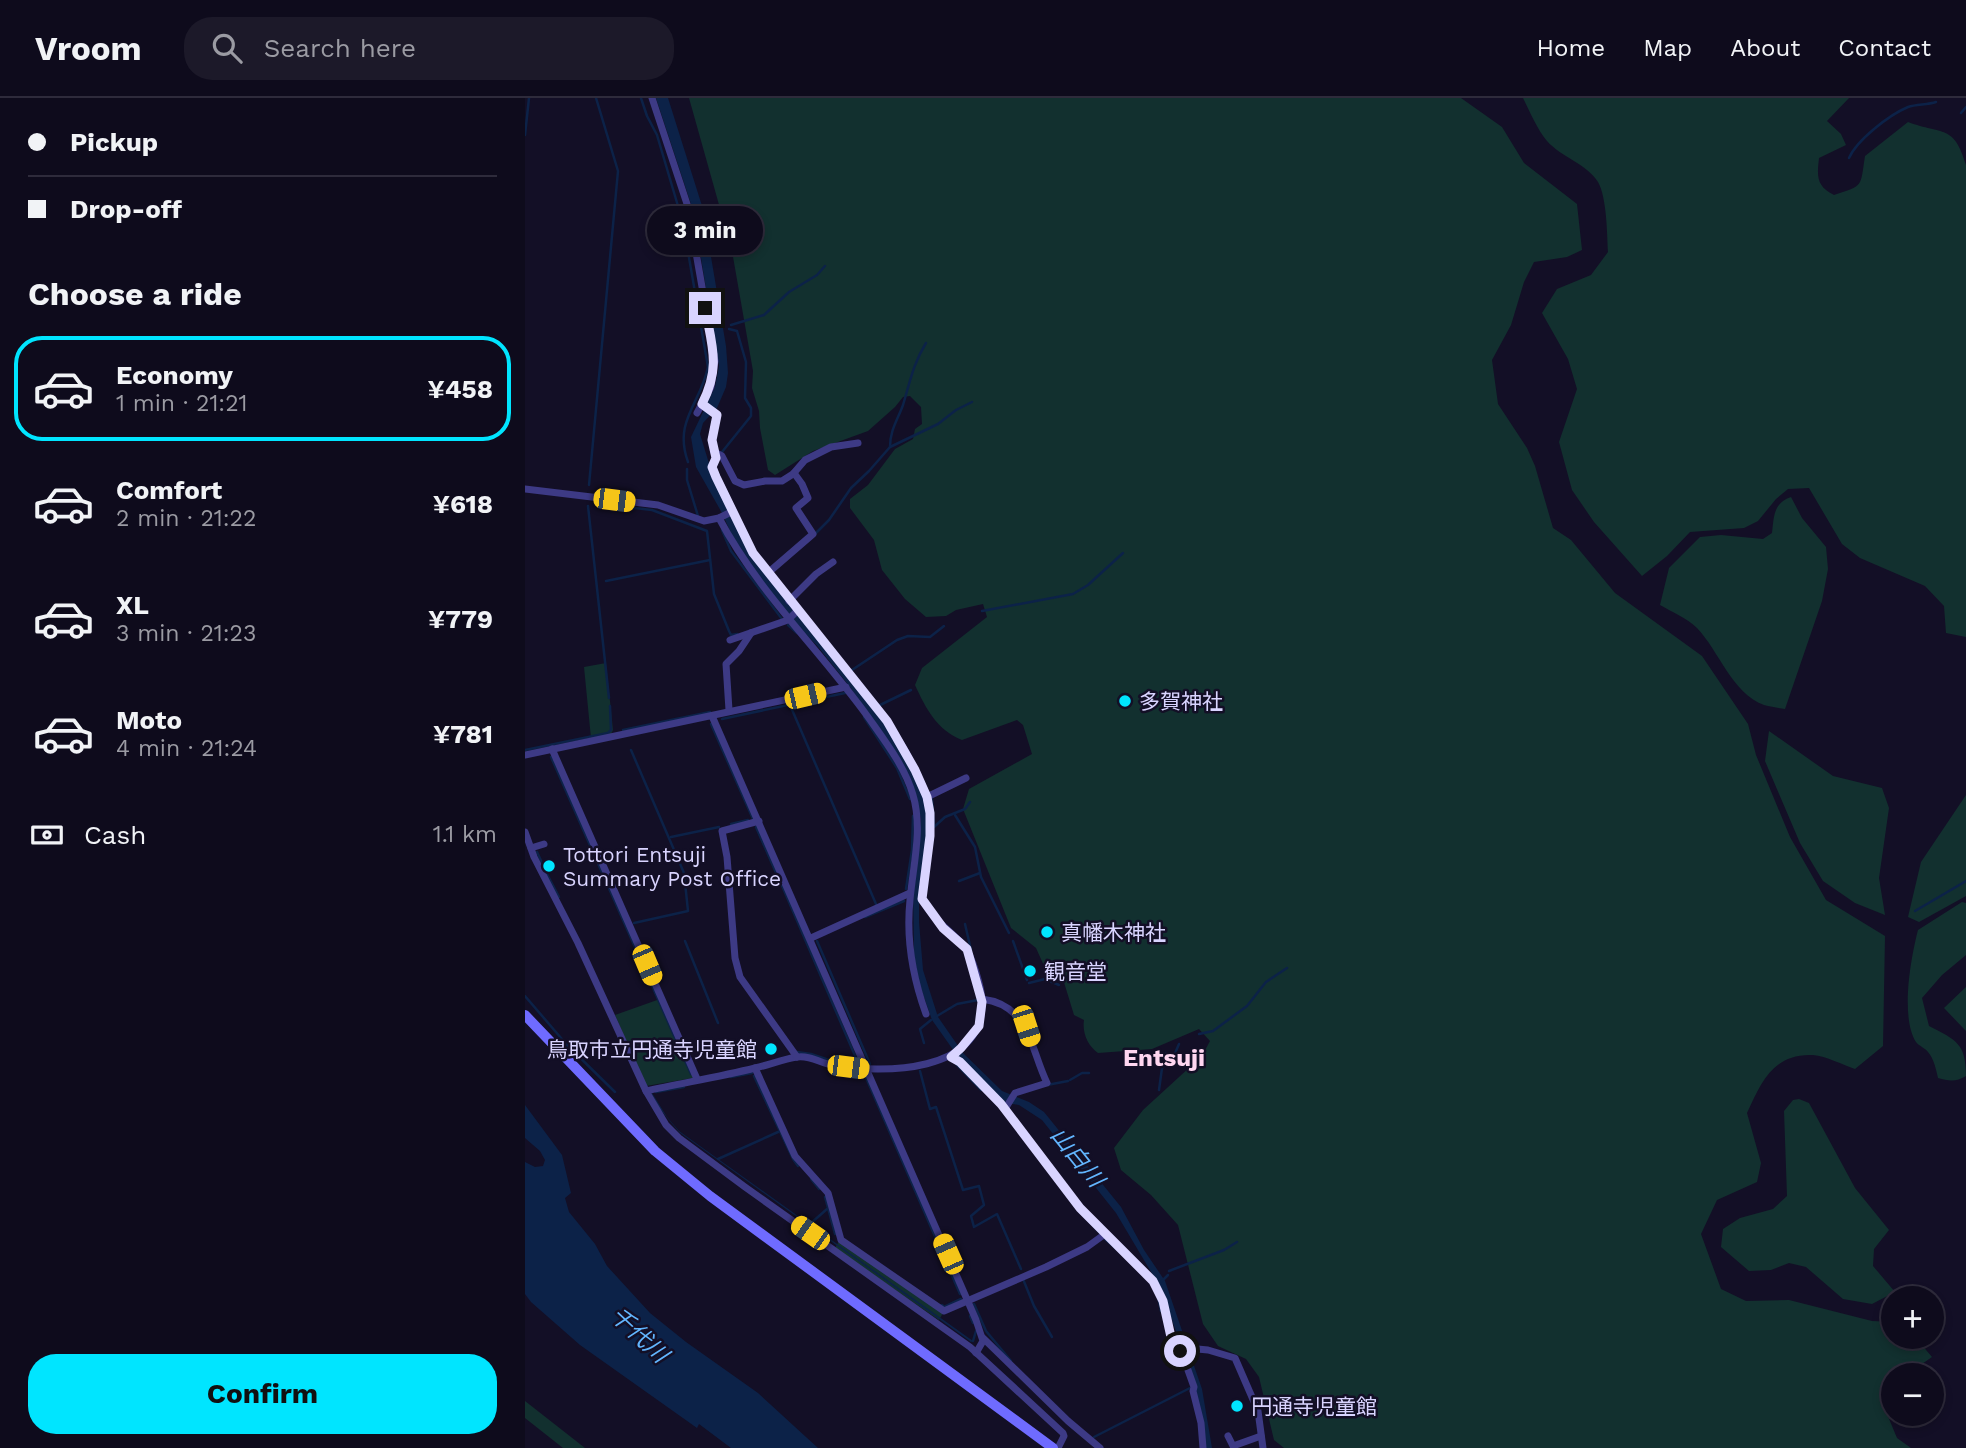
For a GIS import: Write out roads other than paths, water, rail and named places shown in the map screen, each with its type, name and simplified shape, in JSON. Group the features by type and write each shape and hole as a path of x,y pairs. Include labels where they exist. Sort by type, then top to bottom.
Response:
{"main road":[{"path":"525,1015 655,1151 710,1196 1055,1448"}],"street":[{"path":"652,98 688,206 715,362 711,387 697,414"},
{"path":"646,1091 755,1068 797,1056 808,1056 829,1065 867,1070 900,1068 952,1056 979,1026 982,999 967,949 943,928 922,899 930,836 927,797 906,752 887,721 753,553 712,467 716,458 712,440 717,415 702,404"},
{"path":"714,452 722,456 739,484 782,481 794,473 805,460 831,447 858,443"},
{"path":"769,572 813,534 796,508 808,499 794,473"},
{"path":"525,489 658,505 704,522 733,511"},
{"path":"719,518 742,559 788,620 820,653 895,756 912,792 918,827 910,893 911,956 926,1014"},
{"path":"789,601 816,574 833,562"},
{"path":"730,640 788,620 797,611"},
{"path":"729,710 726,664 751,634"},
{"path":"525,755 846,687"},
{"path":"712,716 983,1338 1068,1421 1100,1448"},
{"path":"552,749 697,1079"},
{"path":"927,797 966,778"},
{"path":"759,821 722,831 727,857 735,958 743,984 797,1056"},
{"path":"525,832 646,1091 666,1125 679,1138 976,1353 1063,1433 1064,1436 1055,1448"},
{"path":"531,848 544,844"},
{"path":"811,938 910,893"},
{"path":"982,999 996,1002 1026,1026 1047,1083 1015,1093 1005,1109"},
{"path":"952,1056 1005,1109 1080,1208 1158,1289 1171,1337 1183,1356 1194,1387 1203,1448"},
{"path":"755,1068 795,1156 828,1193 841,1240 940,1310 944,1311 968,1301 1077,1252 1105,1234"},
{"path":"976,1353 983,1338"},
{"path":"1178,1347 1235,1357 1258,1411 1263,1448"},
{"path":"1228,1436 1233,1447 1261,1436"}],"water":[{"name":"山白川","path":"656,98 668,98 703,209 726,346 726,387 717,408 703,423 700,434 711,470 726,502 771,578 885,725 901,749 923,795 927,834 919,888 919,922 923,970 938,1017 963,1053 1002,1091 1029,1102 1044,1112 1121,1207 1144,1250 1165,1281 1202,1389 1212,1448 1205,1448 1196,1387 1160,1287 1116,1213 1042,1120 1019,1105 1005,1103 993,1093 961,1061 932,1020 919,983 914,956 913,888 921,820 916,794 889,741 846,682 788,615 737,546 696,467 691,437 715,387 719,366 693,210"},
{"path":"644,1080 679,1131 973,1341 679,1132 660,1109"},
{"name":"千代川","path":"525,1105 562,1155 571,1193 565,1198 569,1212 595,1244 607,1266 650,1313 758,1393 818,1448 731,1448 699,1424 697,1428 580,1345 531,1302 525,1294 525,1162 535,1167 543,1166 545,1160 540,1151 525,1138"}],"waterway":[{"path":"525,135 529,98"},
{"path":"589,485 618,171 596,98"},
{"path":"641,98 657,135 683,223 708,367 686,423 684,448 688,462"},
{"path":"1849,158 1866,136 1892,116 1908,107 1936,102"},
{"path":"1961,113 1966,107"},
{"path":"731,325 764,315 789,292 817,275 825,266"},
{"path":"722,452 751,416 751,408 745,398 746,362 737,331 729,329"},
{"path":"890,447 912,373 926,343"},
{"path":"814,535 829,520 851,488 890,447 938,424 972,402"},
{"path":"687,469 687,480 698,516"},
{"path":"600,504 652,510 707,531 714,594 731,635 737,634"},
{"path":"588,506 609,698"},
{"path":"722,530 731,551 782,619"},
{"path":"982,611 1073,594 1088,585 1123,553"},
{"path":"606,581 710,560"},
{"path":"788,625 797,633"},
{"path":"852,670 897,640 908,636 930,637 944,626"},
{"path":"880,705 911,690"},
{"path":"722,719 845,693"},
{"path":"790,705 876,904"},
{"path":"525,750 608,733 611,730 610,706"},
{"path":"623,730 710,712"},
{"path":"864,717 897,768 910,799"},
{"path":"711,724 753,819"},
{"path":"631,750 684,873 688,911 634,923"},
{"path":"551,757 691,1074"},
{"path":"932,799 934,827 945,817 965,809 970,802"},
{"path":"955,815 975,847 981,877 1009,933"},
{"path":"906,889 912,850 913,816"},
{"path":"731,824 748,820"},
{"path":"671,837 719,827"},
{"path":"756,827 777,875"},
{"path":"537,852 543,865"},
{"path":"959,881 980,873"},
{"path":"547,874 559,897"},
{"path":"780,881 859,1065"},
{"path":"1915,911 1966,881"},
{"path":"865,917 904,901"},
{"path":"965,924 971,950"},
{"path":"685,941 718,1023"},
{"path":"817,941 870,1064"},
{"path":"1013,941 1027,980"},
{"path":"1199,1034 1213,1031 1247,1006 1266,982 1287,968"},
{"path":"1029,983 1045,979 1059,985"},
{"path":"525,996 567,1045 615,1092"},
{"path":"937,1016 957,1004 978,1000"},
{"path":"924,1043 920,1029 931,1020"},
{"path":"971,1042 982,1024"},
{"path":"1159,1090 1162,1068 1173,1058 1179,1044"},
{"path":"797,1052 838,1063"},
{"path":"1166,1053 1171,1061"},
{"path":"956,1064 981,1090"},
{"path":"920,1071 930,1109 936,1107 963,1190 979,1186 984,1205 971,1216 974,1227 997,1214 1021,1269"},
{"path":"731,1077 752,1073"},
{"path":"864,1073 960,1294"},
{"path":"1070,1080 1082,1073 1089,1073"},
{"path":"754,1076 798,1166"},
{"path":"1047,1085 1068,1081"},
{"path":"656,1092 684,1087"},
{"path":"718,1159 778,1132"},
{"path":"811,1179 819,1189"},
{"path":"825,1197 835,1234"},
{"path":"810,1224 827,1209"},
{"path":"1077,1209 1101,1234"},
{"path":"1104,1238 1120,1252"},
{"path":"1169,1271 1224,1250 1237,1242"},
{"path":"1161,1282 1168,1275"},
{"path":"1023,1279 1034,1306 1052,1337"},
{"path":"1158,1297 1161,1311"},
{"path":"942,1305 944,1307 961,1299"},
{"path":"974,1304 986,1331 1011,1361"},
{"path":"970,1316 973,1323"},
{"path":"973,1341 976,1331"},
{"path":"1094,1437 1190,1388"}],"place":[{"name":"多賀神社","path":"1125,701"},
{"name":"Tottori Entsuji Summary Post Office","path":"549,866"},
{"name":"真幡木神社","path":"1047,932"},
{"name":"観音堂","path":"1030,971"},
{"name":"鳥取市立円通寺児童館","path":"771,1049"},
{"name":"円通寺児童館","path":"1237,1406"}],"district":[{"name":"Entsuji","path":"1164,1058"}]}
